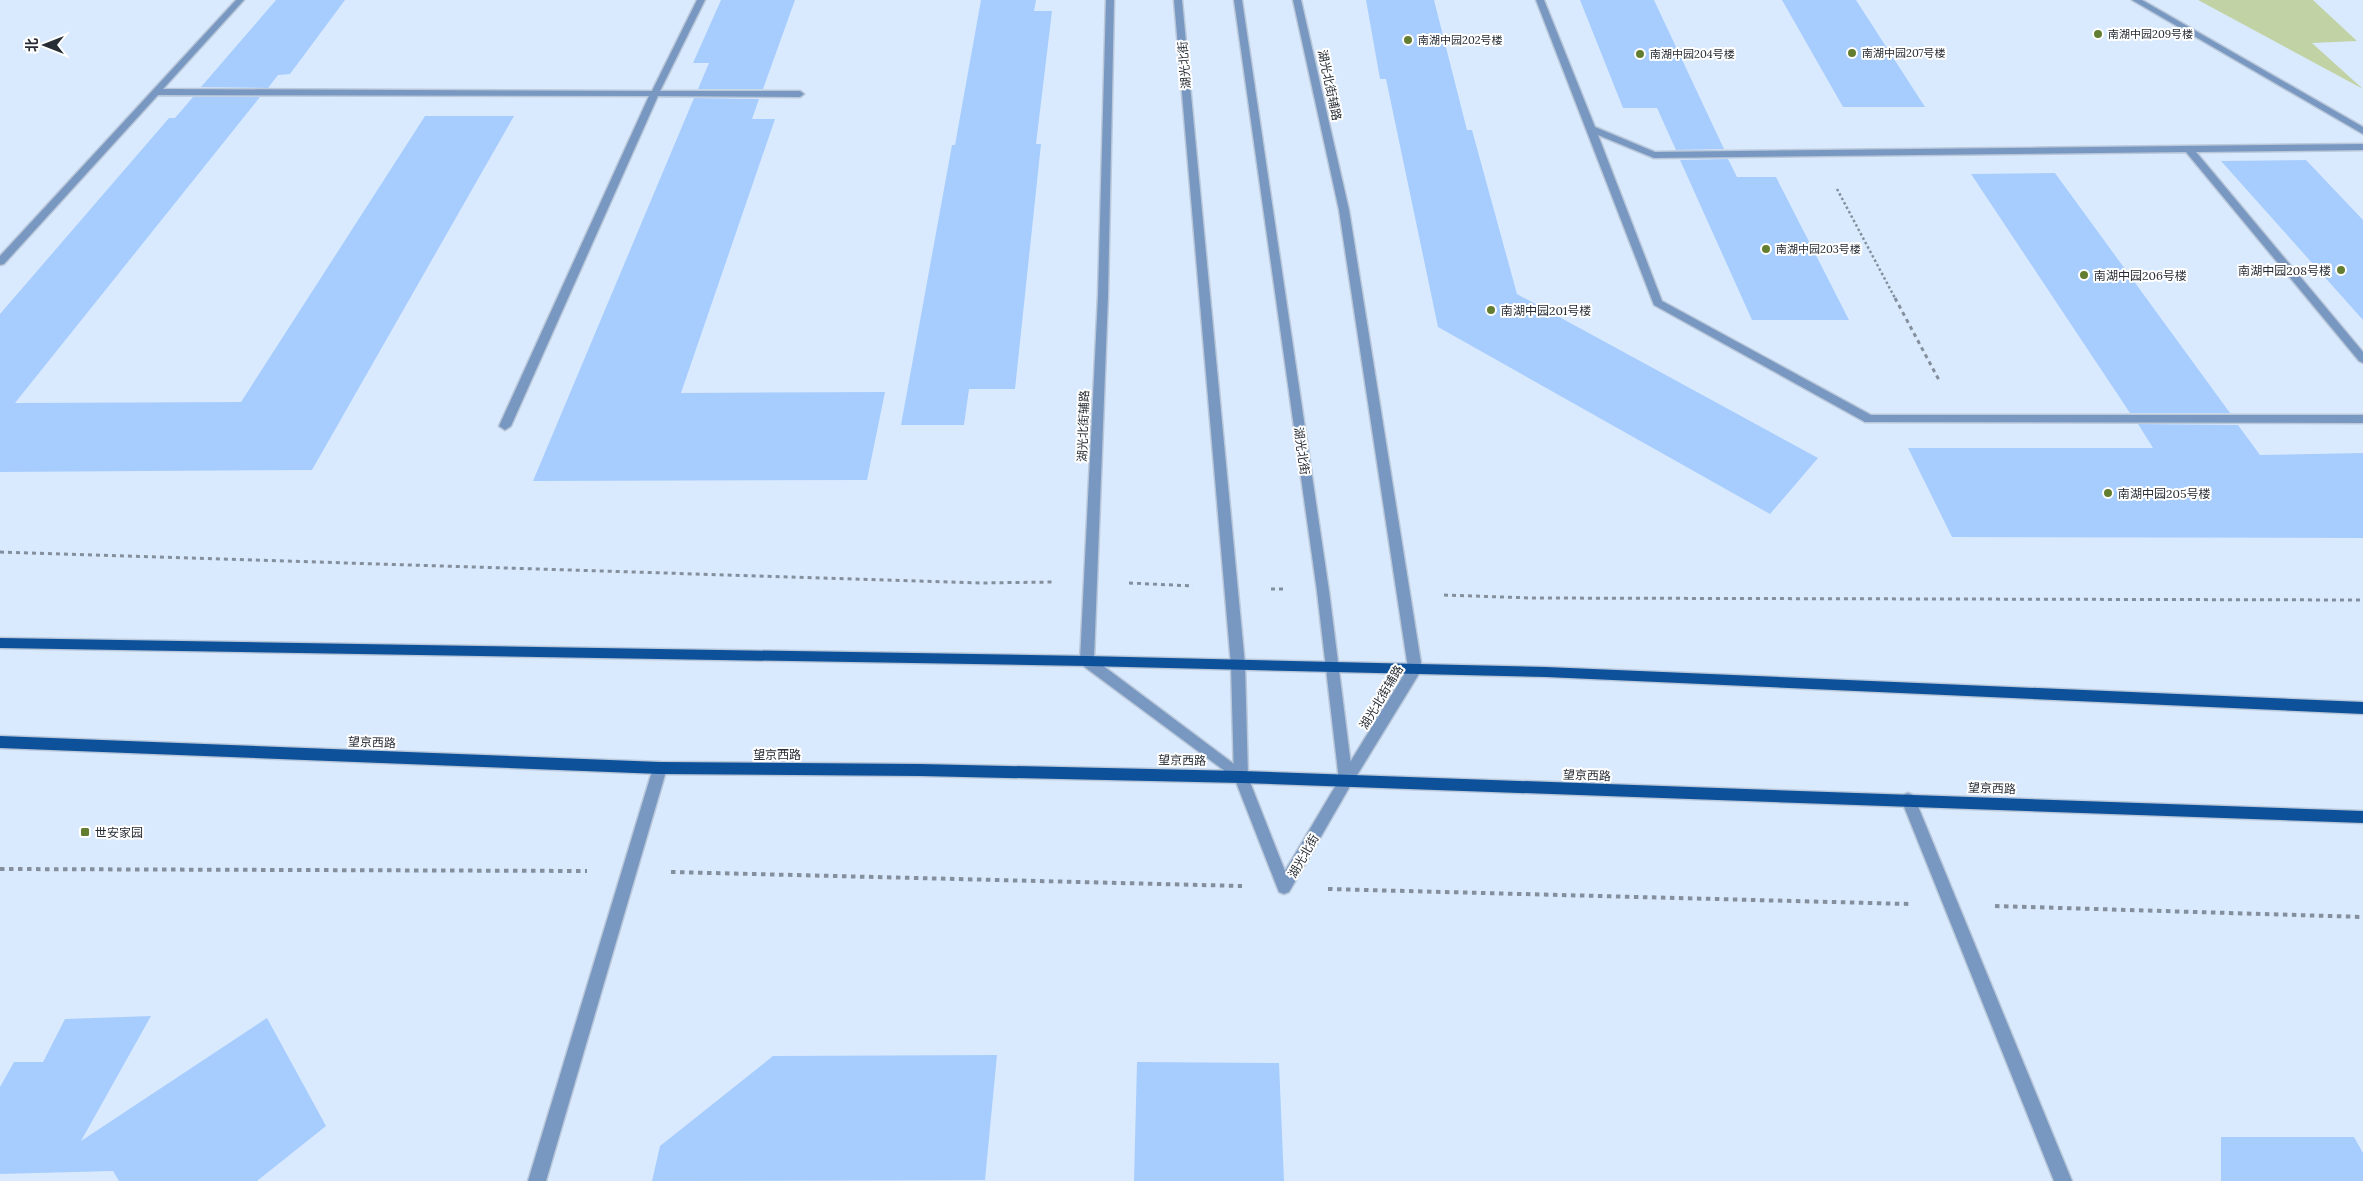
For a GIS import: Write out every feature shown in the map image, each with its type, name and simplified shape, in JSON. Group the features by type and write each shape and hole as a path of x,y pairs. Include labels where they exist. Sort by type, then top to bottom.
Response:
{"main road":[{"path":"0,643 1087,661 1415,669 1556,673 2363,708"},
{"name":"望京西路","path":"0,742 660,768 920,770 1241,777 1908,799 2363,817"}],"street":[{"path":"0,262 240,0"},
{"path":"505,426 654,95 701,0"},
{"name":"湖光北街辅路","path":"1087,661 1103,296 1110,0"},
{"name":"湖光北街","path":"1178,0 1232,587 1238,665 1241,777 1284,888"},
{"name":"湖光北街","path":"1238,0 1323,591 1346,781 1284,888"},
{"name":"湖光北街辅路","path":"1297,0 1344,210 1415,669 1346,781"},
{"path":"1540,0 1592,129 1658,303 1869,420 2363,420"},
{"path":"2136,0 2363,130"},
{"path":"154,92 800,94"},
{"path":"1592,129 1654,155 2363,147"},
{"path":"2189,149 2363,359"},
{"path":"1087,661 1241,777"},
{"path":"537,1181 660,768"},
{"path":"1908,799 2063,1181"}],"path":[{"path":"1818,153 1960,420"},
{"path":"0,552 970,583 1091,582 1323,591"},
{"path":"1403,594 1530,598 2363,600"},
{"path":"0,869 629,871 2363,917"}],"green space":[{"path":"2198,0 2313,0 2357,41 2312,43 2363,89"}],"building":[{"path":"276,0 345,0 290,74 278,75 268,88 201,87"},
{"path":"721,0 795,0 763,89 698,89 709,63 693,63"},
{"path":"981,0 1036,0 1034,11 1052,11 1036,144 1041,144 1015,389 969,389 964,425 901,425 952,145 955,145"},
{"name":"南湖中园201号楼","path":"1366,0 1434,0 1467,130 1472,130 1517,294 1818,458 1770,514 1438,327 1386,79 1380,79"},
{"name":"南湖中园204号楼","path":"1580,0 1654,0 1724,149 1676,150 1657,108 1623,108"},
{"name":"南湖中园207号楼","path":"1782,0 1856,0 1925,107 1843,107"},
{"path":"193,97 260,97 15,403 241,402 425,116 514,116 312,470 0,472 0,314 169,118 175,118"},
{"path":"694,98 759,99 752,119 775,119 681,393 885,392 867,480 533,481"},
{"name":"南湖中园203号楼","path":"1728,159 1737,177 1776,177 1849,320 1752,320 1680,160"},
{"name":"南湖中园208号楼","path":"2306,160 2363,220 2363,320 2221,161"},
{"name":"南湖中园206号楼","path":"2055,173 2230,413 2130,413 1971,174"},
{"name":"南湖中园205号楼","path":"2138,424 2238,425 2260,455 2363,453 2363,538 1952,537 1908,448 2153,448"},
{"path":"151,1016 81,1141 267,1018 326,1126 257,1181 119,1181 113,1171 0,1174 0,1087 14,1062 43,1062 65,1019"},
{"path":"997,1055 985,1180 652,1181 660,1146 773,1056"},
{"path":"1137,1062 1279,1063 1284,1181 1134,1181"},
{"path":"2221,1137 2354,1137 2363,1153 2363,1181 2221,1181"}],"place":[{"name":"南湖中园209号楼","path":"2098,34"},
{"name":"南湖中园202号楼","path":"1408,40"},
{"name":"南湖中园207号楼","path":"1852,53"},
{"name":"南湖中园204号楼","path":"1640,54"},
{"name":"南湖中园203号楼","path":"1766,249"},
{"name":"南湖中园208号楼","path":"2341,270"},
{"name":"南湖中园206号楼","path":"2084,275"},
{"name":"南湖中园201号楼","path":"1491,310"},
{"name":"南湖中园205号楼","path":"2108,493"},
{"name":"世安家园","path":"85,832"}]}
